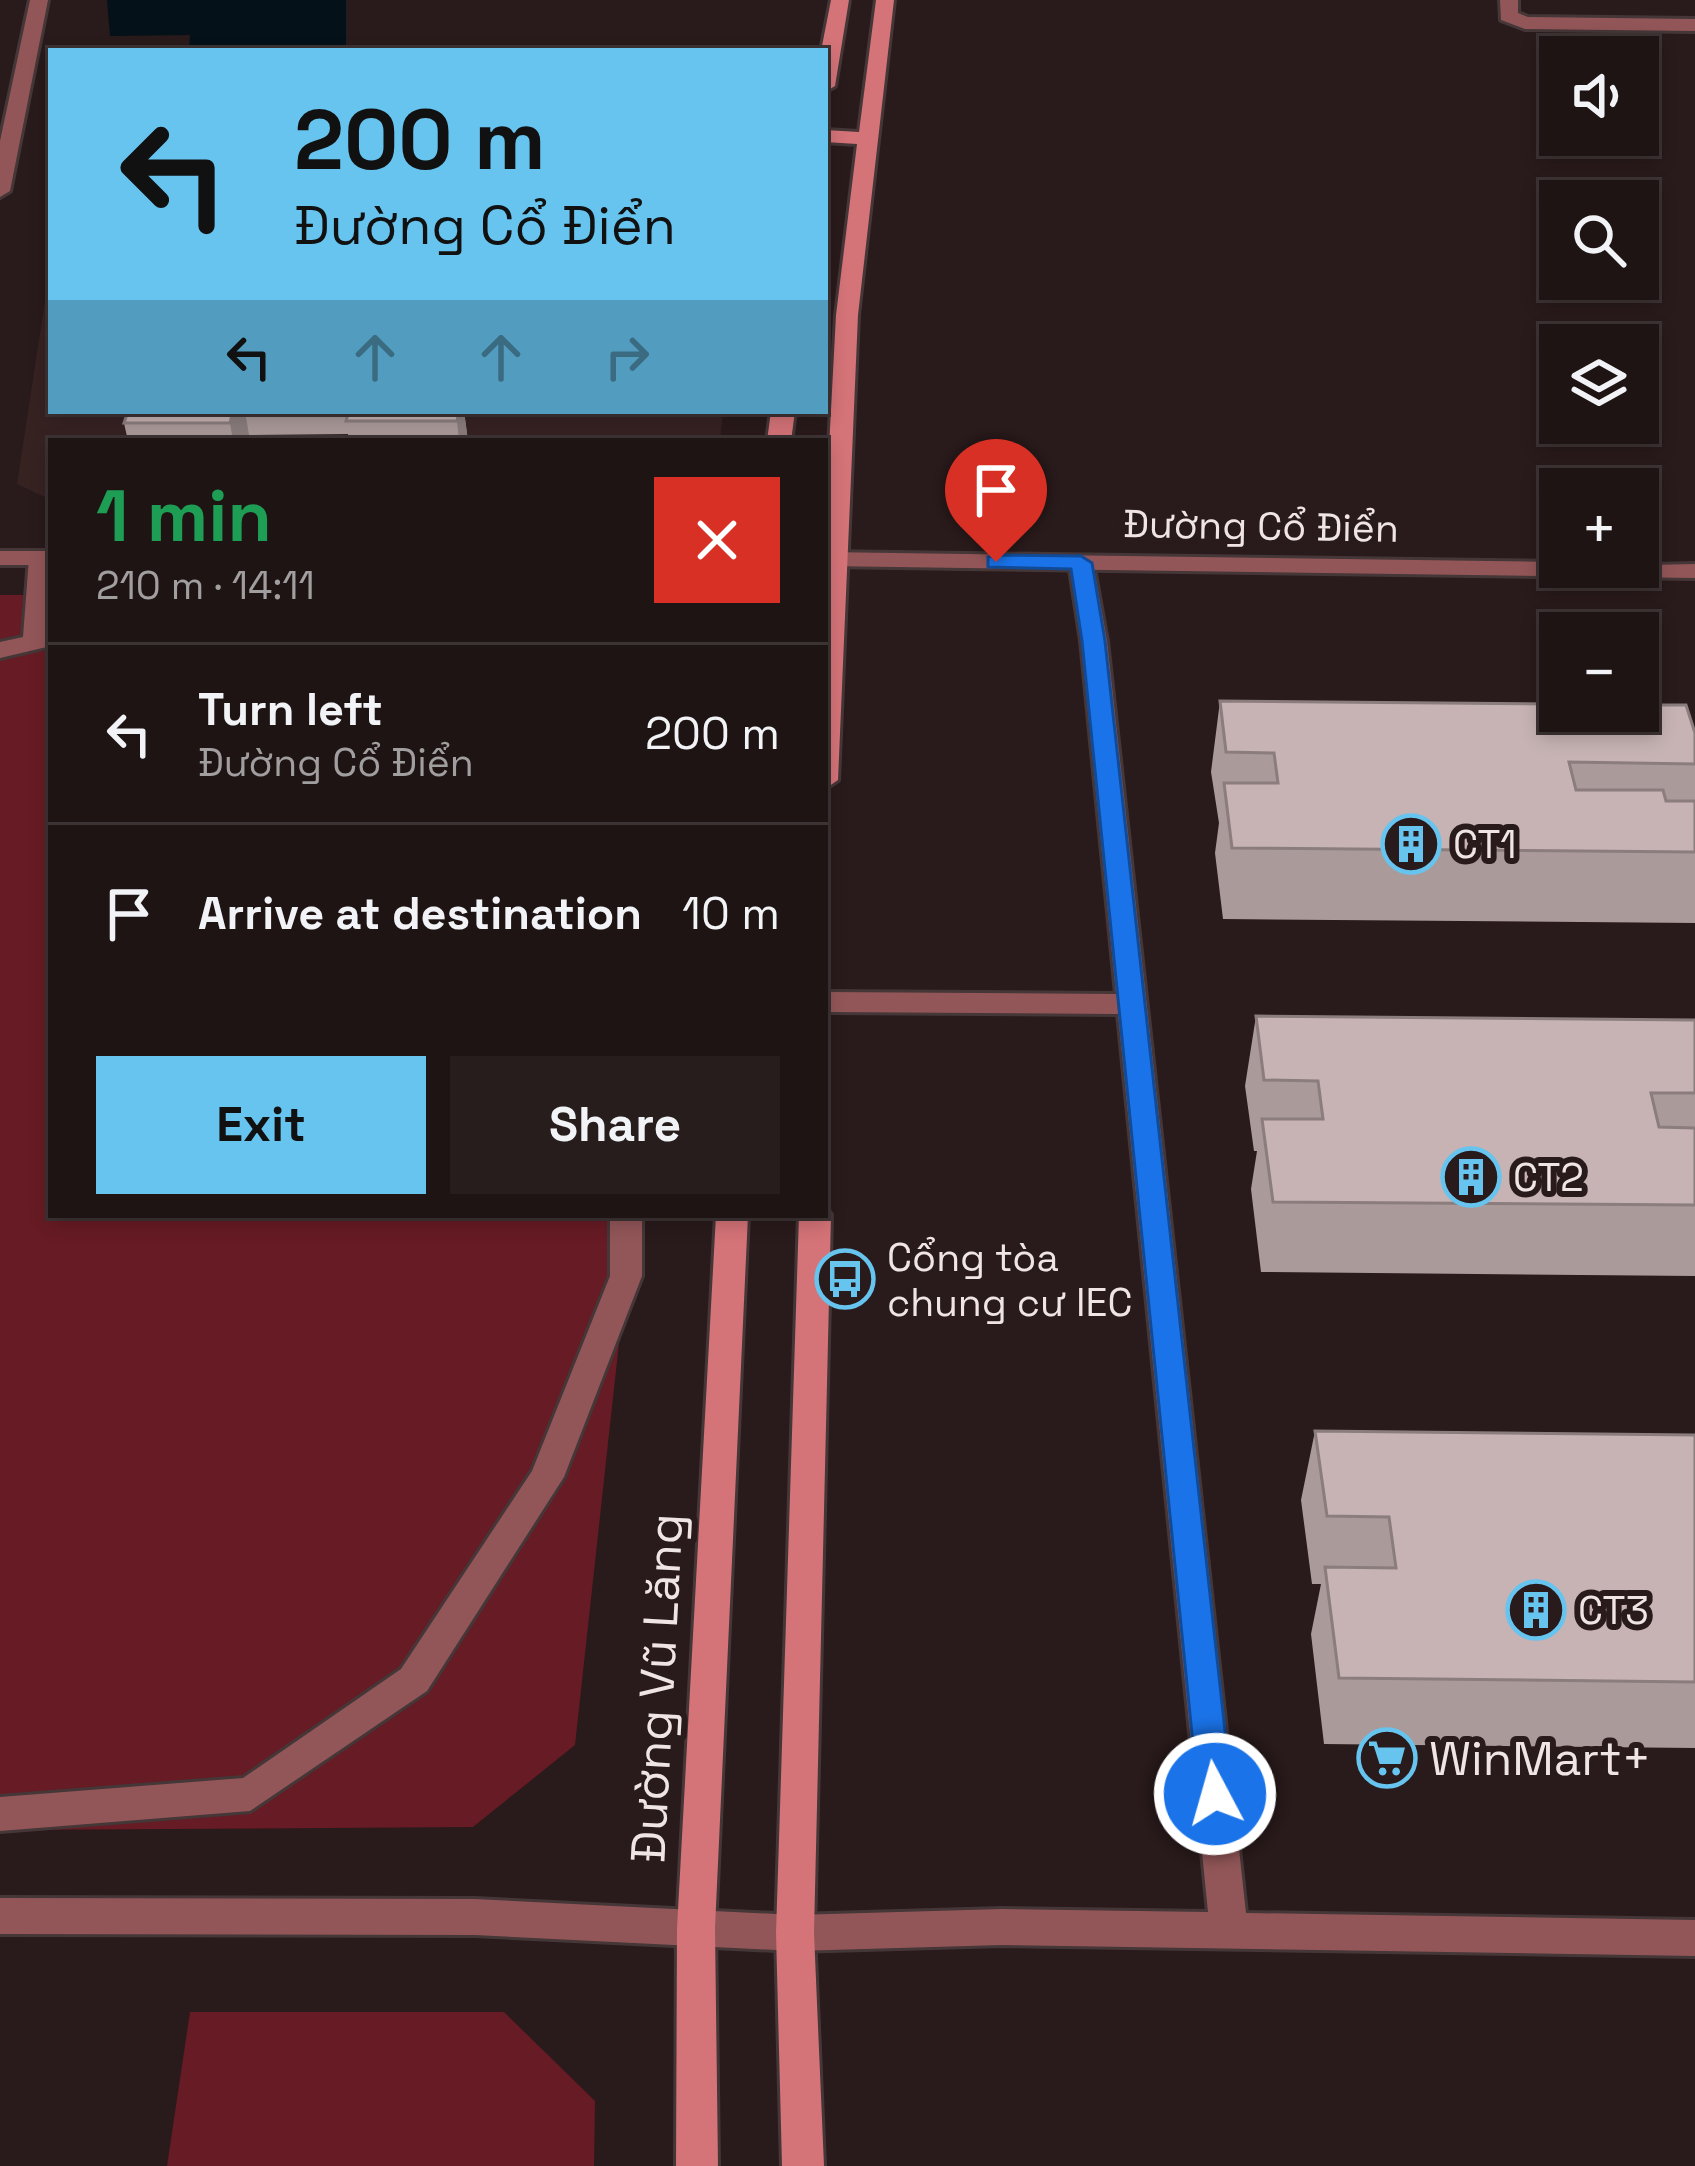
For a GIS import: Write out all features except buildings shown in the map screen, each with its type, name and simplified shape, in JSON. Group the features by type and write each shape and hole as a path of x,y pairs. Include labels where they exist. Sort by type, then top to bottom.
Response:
{"main road":[{"path":"828,69 840,0"},
{"path":"828,614 847,315 885,0"},
{"path":"828,136 866,139"},
{"name":"Đường Vũ Lăng","path":"697,2166 696,1928 732,1218"},
{"path":"803,2166 795,1933 814,1218"}],"street":[{"path":"0,191 39,0"},
{"path":"1508,0 1508,16 1525,23 1695,25"},
{"path":"0,558 46,558 43,639 0,650"},
{"name":"Đường Cổ Điển","path":"829,559 1695,571"},
{"path":"1081,563 1229,1933"},
{"path":"828,1002 1132,1004"},
{"path":"0,1814 250,1794 414,1680 547,1477 626,1276 626,1218"},
{"path":"0,1916 475,1917 795,1933 1002,1927 1695,1938"}],"shaded area":[{"path":"107,0 346,0 346,48 189,48 190,35 110,36"},
{"path":"46,294 48,414 723,414 720,438 48,438 48,499 17,484"},
{"path":"0,595 48,595 48,1218 633,1218 575,1745 473,1827 0,1830"},
{"path":"190,2012 504,2012 595,2101 594,2166 167,2166"}],"place":[{"name":"CT1","path":"1411,844"},
{"name":"CT2","path":"1471,1177"},
{"name":"Cổng tòa chung cư IEC","path":"845,1279"},
{"name":"CT3","path":"1536,1610"},
{"name":"WinMart+","path":"1387,1758"}],"route":[{"path":"996,562 1081,563 1094,641 1215,1794"}]}
